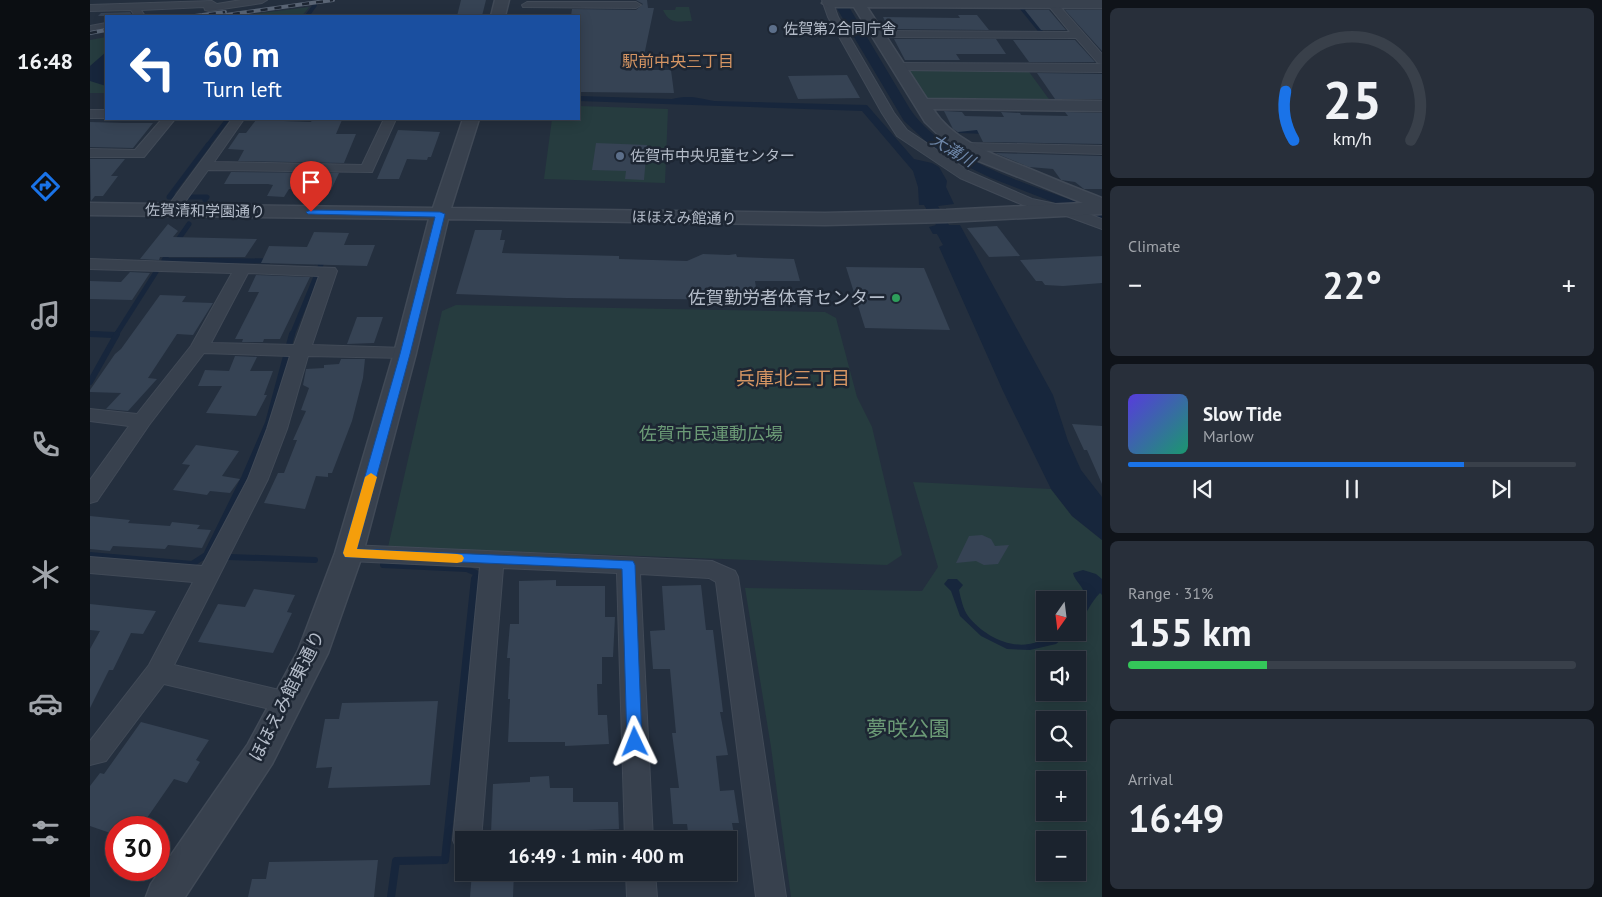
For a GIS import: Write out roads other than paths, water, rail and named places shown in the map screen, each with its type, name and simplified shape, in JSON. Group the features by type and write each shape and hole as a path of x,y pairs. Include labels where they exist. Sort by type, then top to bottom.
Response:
{"street":[{"path":"90,8 212,4 262,0"},
{"path":"498,15 502,0"},
{"path":"525,15 528,2 636,5"},
{"path":"841,2 1102,4"},
{"path":"841,2 877,34 932,122 966,148 1052,186 1101,211"},
{"path":"841,2 833,17 888,113 902,133 965,174 1028,202 1068,210"},
{"path":"562,14 608,14 602,3"},
{"path":"165,15 212,4"},
{"path":"1052,4 1079,35 1100,55"},
{"path":"134,7 139,15"},
{"path":"90,29 105,26"},
{"path":"877,34 1079,35"},
{"path":"898,66 1102,68"},
{"path":"921,104 1102,106"},
{"path":"90,114 105,114"},
{"path":"90,153 139,154 168,120"},
{"path":"179,201 237,120"},
{"path":"204,166 367,169 390,120"},
{"name":"ほほえみ館東通り","path":"164,897 260,754 313,653 349,553 405,354 440,214 471,120"},
{"path":"966,148 1102,150"},
{"name":"佐賀清和学園通り","path":"90,210 179,201 440,214"},
{"name":"ほほえみ館通り","path":"440,214 746,219 937,216 1068,210 1101,211"},
{"path":"90,264 329,270 292,350 277,429 258,479 158,672 97,753 90,752"},
{"path":"90,496 142,421 199,348 243,268"},
{"path":"199,348 405,354"},
{"path":"90,415 142,421"},
{"path":"349,553 712,570 727,578 771,897"},
{"path":"468,831 492,560"},
{"path":"90,565 208,575"},
{"path":"628,565 639,831"},
{"path":"158,672 287,702"},
{"path":"641,881 642,897"}],"water":[{"name":"大溝川","path":"836,7 849,7 910,109 926,128 947,145 997,172 1102,211 1102,221 991,178 932,147 904,121"},
{"path":"105,53 105,86 90,81 90,66"},
{"path":"580,96 672,99 689,97 714,101 867,105 914,159 932,163 939,167 947,181 946,187 954,204 938,206 949,225 960,225 1053,395 1068,441 1081,470 1102,497 1102,540 1072,516 1051,489 1003,391 939,247 943,245 937,234 933,234 929,227 936,225 924,205 919,205 918,187 913,171 862,111 580,101"},
{"path":"1083,570 1096,574 1102,579 1102,595 1100,593 1086,613 1086,591 1083,591 1073,573"},
{"path":"948,579 957,579 963,585 959,590 966,613 973,622 995,638 1020,645 1040,641 1060,641 1056,644 1030,650 1007,649 981,636 960,616 951,591 944,584"}],"waterway":[{"path":"308,15 315,5"},
{"path":"1020,6 1042,33"},
{"path":"207,146 227,120"},
{"path":"960,131 986,132"},
{"path":"205,200 207,197 169,197 208,145"},
{"path":"175,244 189,224"},
{"path":"169,252 164,260 269,261"},
{"path":"292,335 322,262 316,262"},
{"path":"90,334 116,335 156,272"},
{"path":"90,382 117,334"},
{"path":"90,555 192,564 206,555 244,478 268,423 292,334"},
{"path":"229,557 315,560"},
{"path":"383,565 467,569 476,573 475,580"},
{"path":"391,897 396,861 445,860 475,579"}],"railway":[{"path":"226,15 333,0"},
{"path":"202,15 225,12"},
{"path":"90,33 105,30"}],"place":[{"name":"佐賀第2合同庁舎","path":"773,29"},
{"name":"佐賀市中央児童センター","path":"620,156"},
{"name":"佐賀勤労者体育センター","path":"896,298"}],"district":[{"name":"駅前中央三丁目","path":"678,61"},
{"name":"兵庫北三丁目","path":"793,378"}],"park label":[{"name":"佐賀市民運動広場","path":"711,434"},
{"name":"夢咲公園","path":"908,729"}]}
